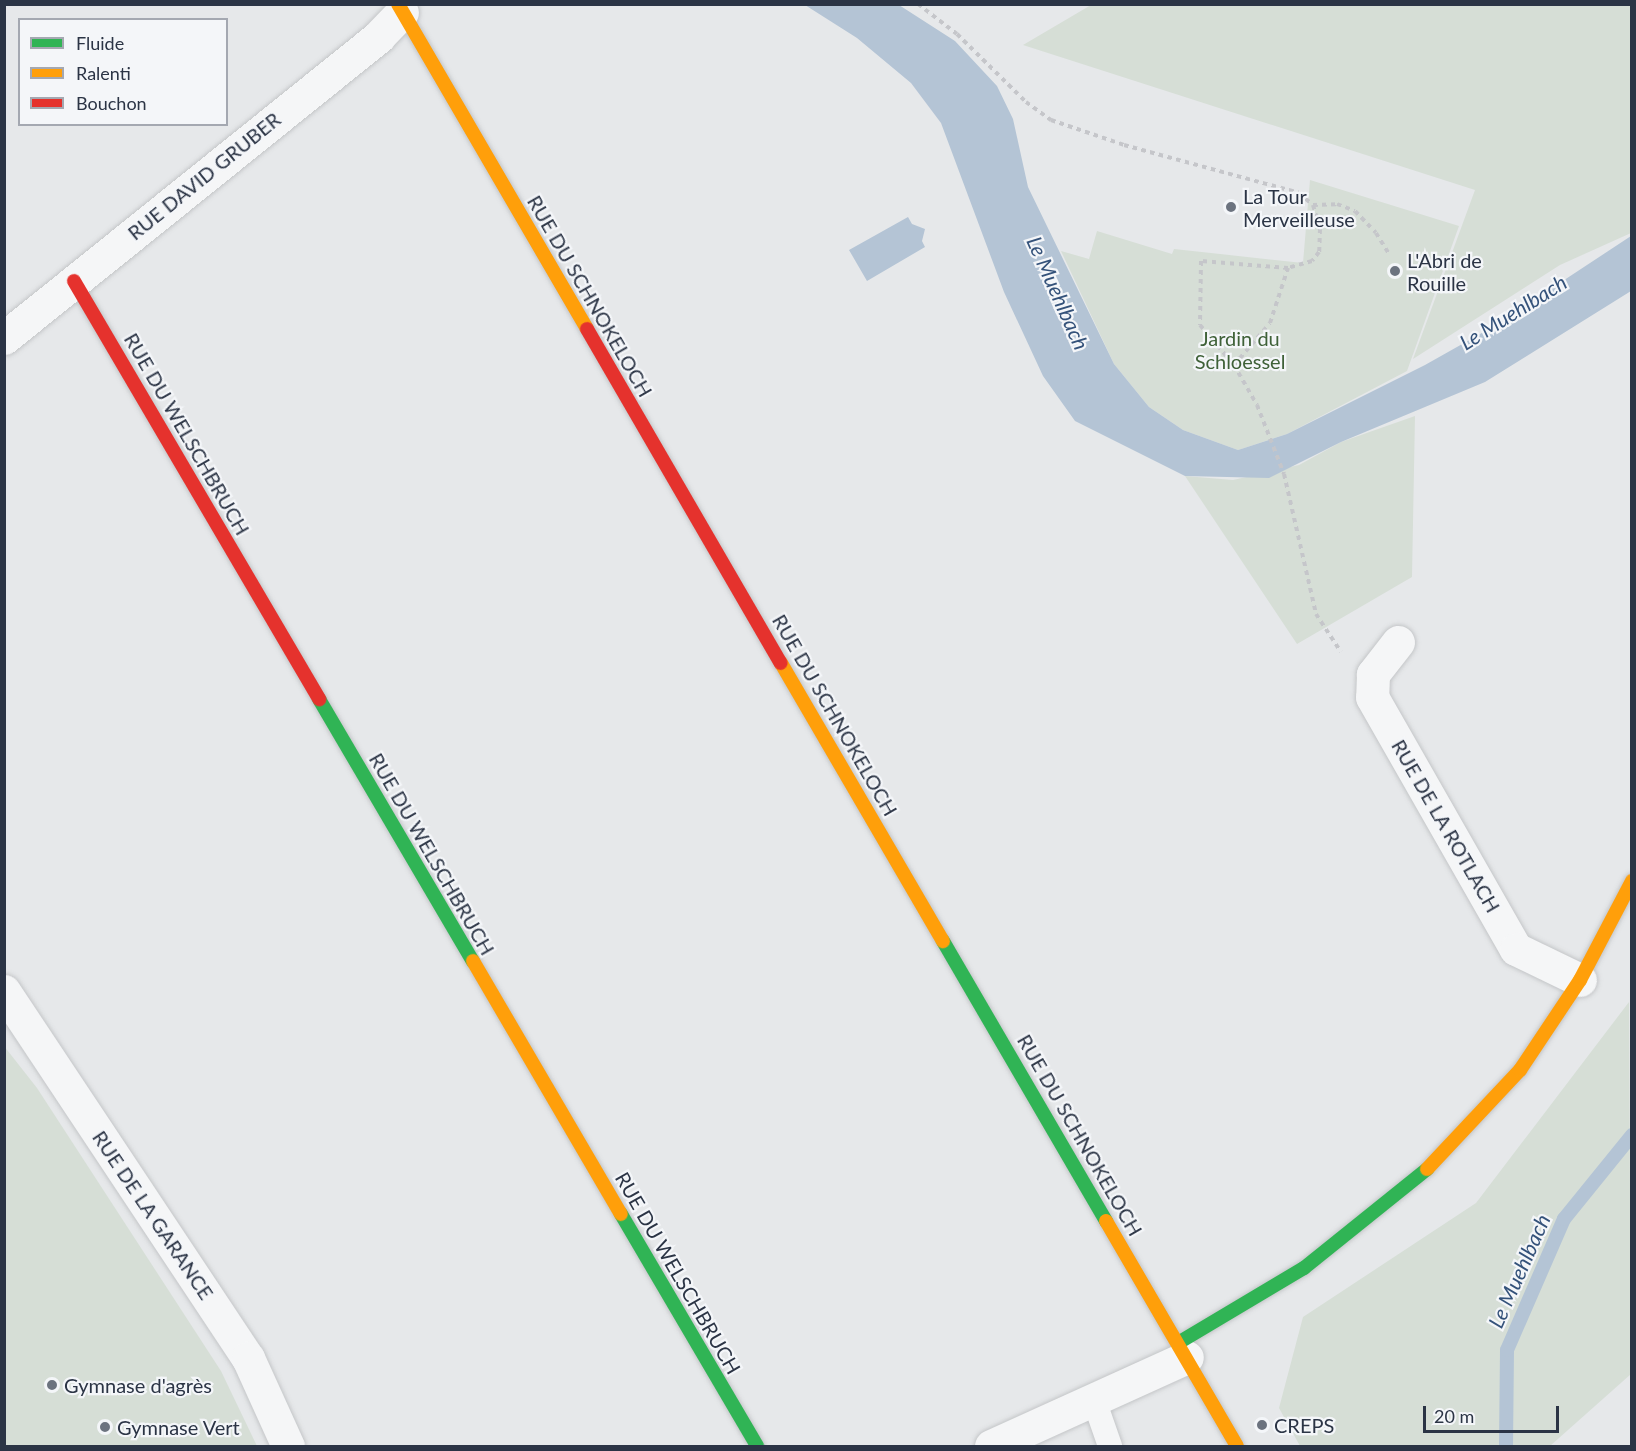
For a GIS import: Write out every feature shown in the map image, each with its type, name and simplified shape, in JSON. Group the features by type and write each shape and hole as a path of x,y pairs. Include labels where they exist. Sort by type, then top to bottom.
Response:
{"street":[{"name":"RUE DAVID GRUBER","path":"4,338 379,36 400,8"},
{"name":"RUE DU SCHNOKELOCH","path":"400,8 1238,1446"},
{"name":"RUE DU WELSCHBRUCH","path":"74,281 757,1446"},
{"path":"1372,697 1373,674 1398,642"},
{"name":"RUE DE LA ROTLACH","path":"1372,697 1516,949 1580,980"},
{"path":"991,1446 1094,1400 1183,1350 1304,1268 1434,1164 1520,1070 1580,980 1632,880"},
{"name":"RUE DE LA GARANCE","path":"4,991 248,1358 288,1446"}],"lane":[{"path":"1094,1400 1110,1446"}],"path":[{"path":"918,4 957,34 1026,102 1050,120 1125,145 1299,193 1312,205 1320,229 1319,252 1312,261 1288,268 1201,261 1200,325 1234,365 1266,426 1284,474 1316,614 1372,697"},
{"path":"1312,205 1337,204 1355,211 1376,233 1390,255"},
{"path":"1234,365 1270,323 1288,268"}],"green space":[{"path":"1091,5 1631,5 1631,233 1560,265 1413,359 1475,190 1023,45"},
{"name":"Jardin du Schloessel","path":"1310,180 1459,226 1407,371 1287,434 1238,450 1183,430 1149,407 1114,364 1061,251 1089,259 1097,231 1172,254 1174,249 1303,263"},
{"path":"1415,416 1412,577 1297,644 1185,476 1233,480 1299,465 1341,442"},
{"path":"1629,1002 1631,1374 1550,1446 1300,1446 1279,1408 1303,1317 1476,1203"},
{"path":"4,1046 37,1088 221,1371 257,1446 5,1446"}],"water":[{"path":"805,5 899,5 955,41 997,86 1013,119 1028,187 1114,364 1149,407 1183,430 1238,450 1287,434 1425,365 1496,325 1631,236 1631,291 1485,382 1341,442 1269,478 1185,476 1075,421 1043,376 1004,292 941,123 911,83 857,38"},
{"path":"908,217 912,224 925,229 922,241 925,247 867,281 849,250"}],"waterway":[{"name":"Le Muehlbach","path":"1506,1446 1507,1350 1564,1219 1632,1135"}],"traffic: fast":[{"path":"319,699 473,961"},
{"path":"943,941 1106,1221"},
{"path":"1178,1343 1304,1268 1427,1169"},
{"path":"621,1214 757,1446"}],"traffic: slow":[{"path":"398,4 587,329"},
{"path":"781,663 943,941"},
{"path":"1427,1169 1520,1070 1580,980 1632,881"},
{"path":"473,961 621,1214"},
{"path":"1106,1221 1237,1446"}],"traffic: jam":[{"path":"74,281 319,699"},
{"path":"587,329 781,663"}],"place":[{"name":"La Tour Merveilleuse","path":"1231,207"},
{"name":"L'Abri de Rouille","path":"1395,271"},
{"name":"Gymnase d'agrès","path":"52,1385"},
{"name":"CREPS","path":"1262,1425"},
{"name":"Gymnase Vert","path":"105,1427"}]}
